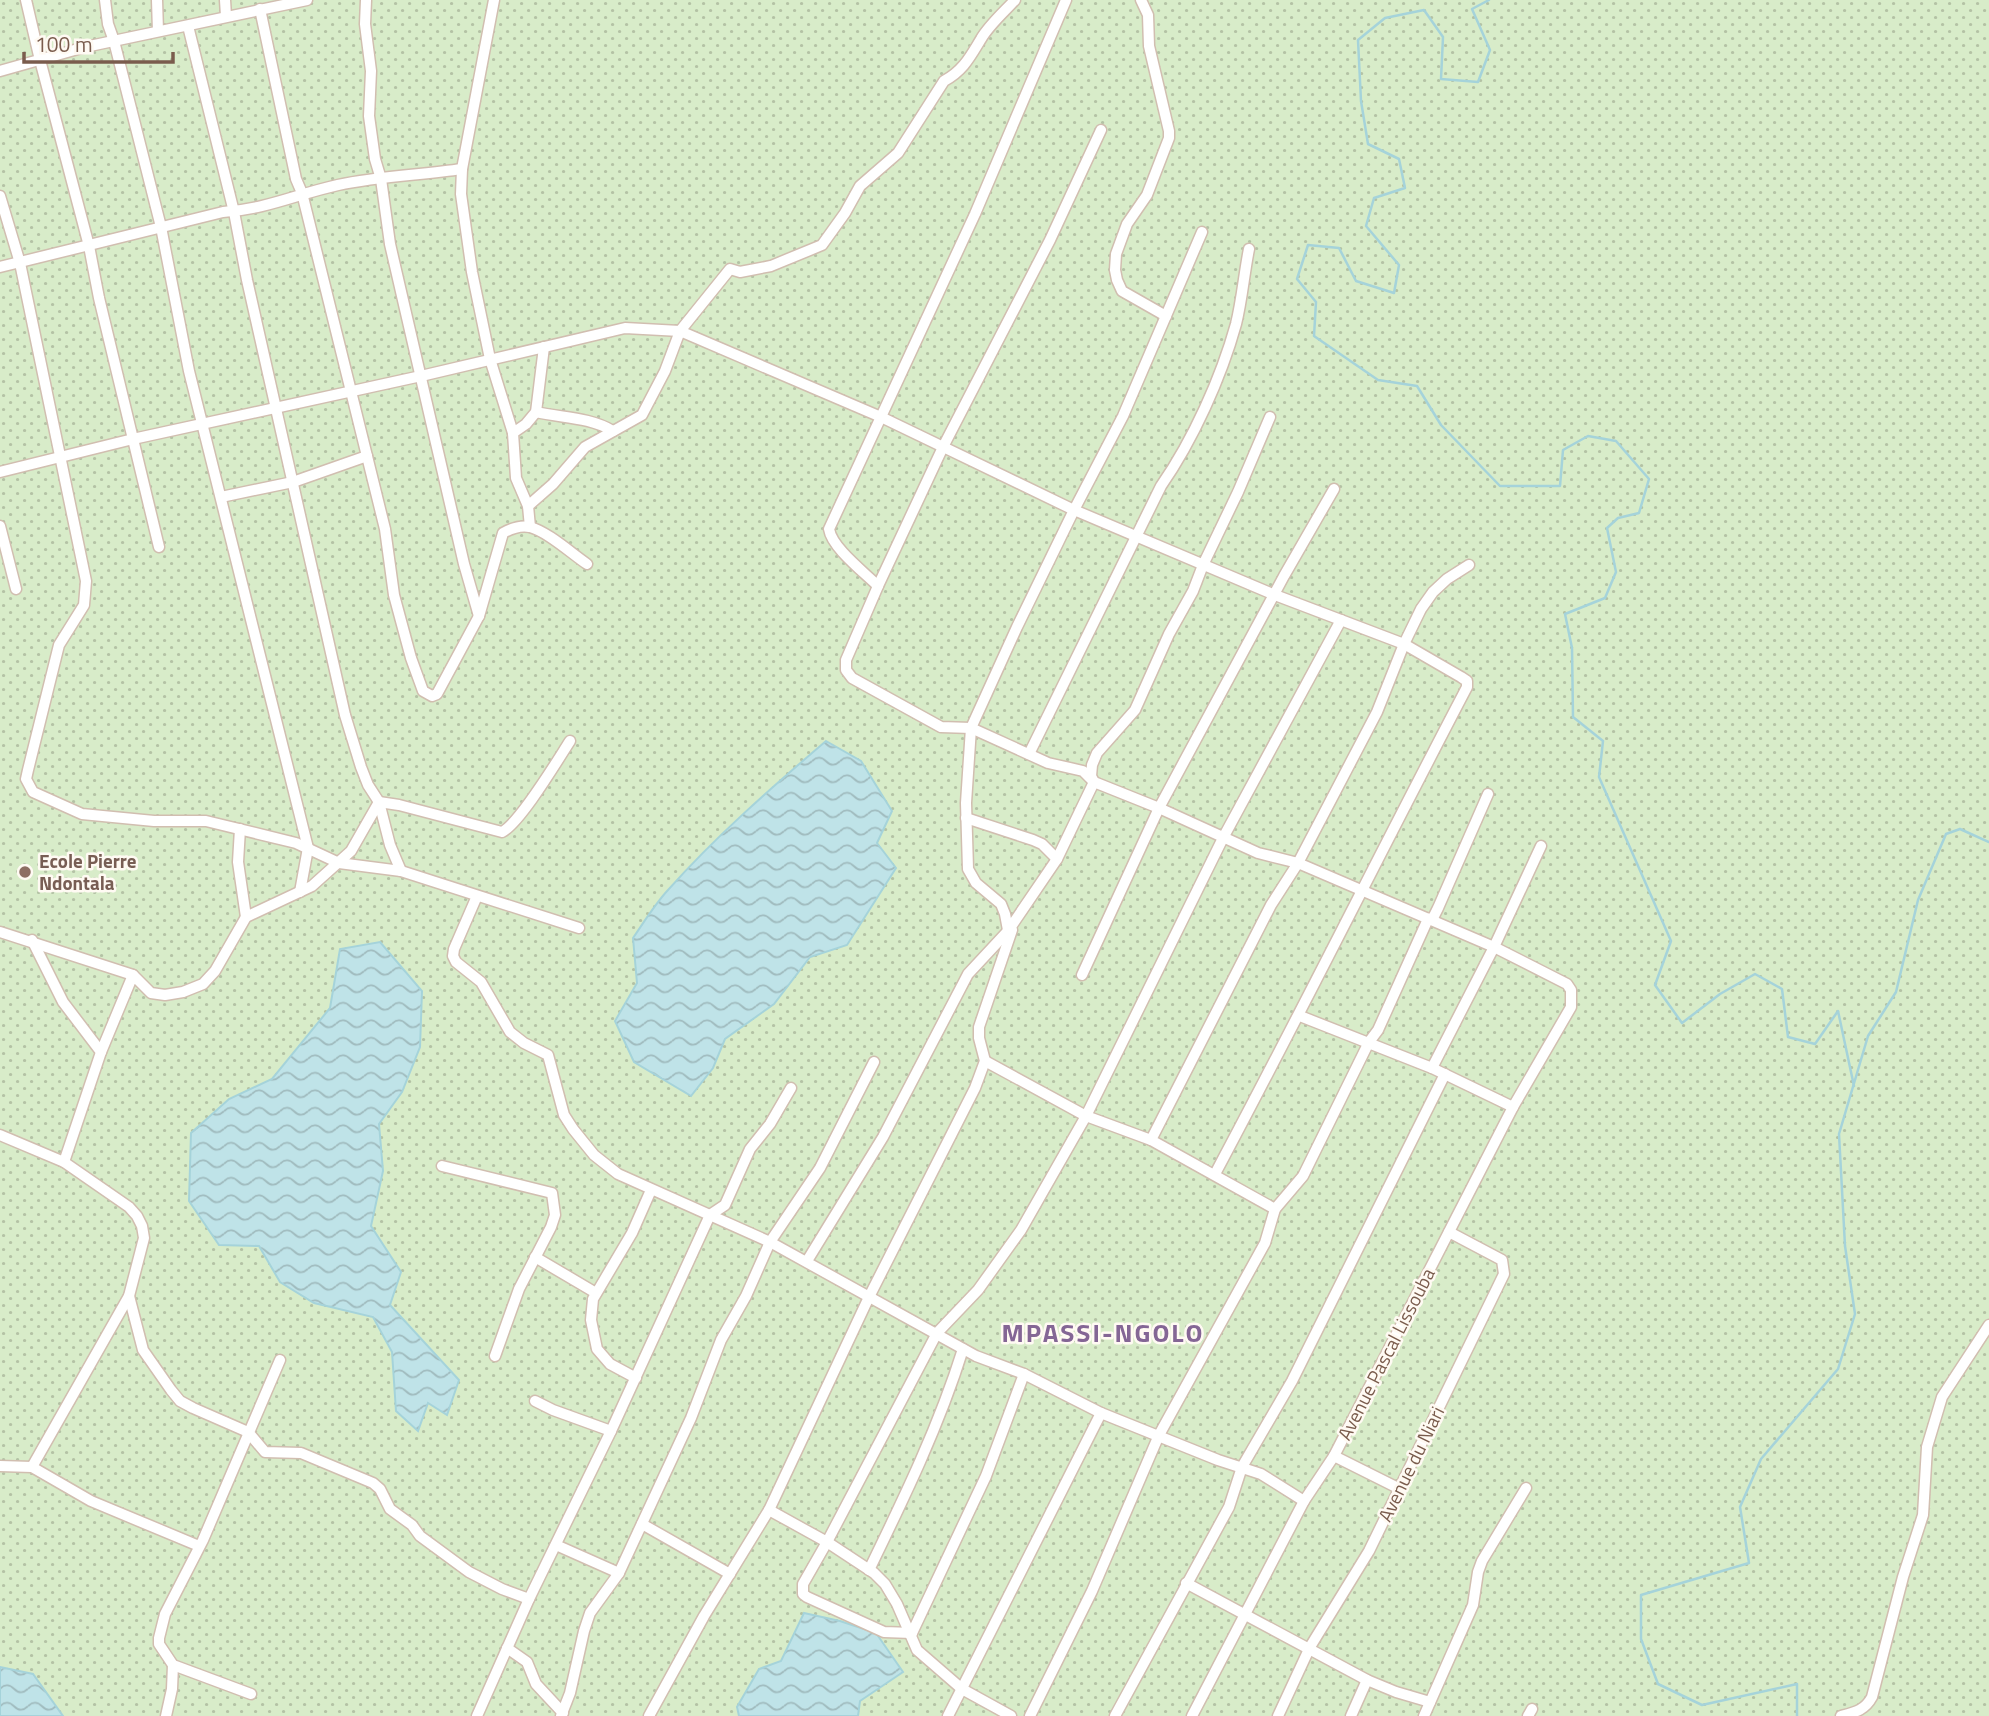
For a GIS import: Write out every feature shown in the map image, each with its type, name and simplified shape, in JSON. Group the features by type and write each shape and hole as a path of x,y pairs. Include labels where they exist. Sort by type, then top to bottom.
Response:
{"street":[{"path":"26,0 89,246 159,548"},
{"path":"105,0 108,24 161,226 180,329 308,848 300,891"},
{"path":"156,0 158,31"},
{"path":"225,0 226,16"},
{"path":"0,71 114,41 304,0"},
{"path":"366,0 365,24 371,71 369,116 375,159 382,178 392,255 479,616"},
{"path":"494,0 462,169 461,194 490,359 513,433 516,478 528,506 530,527"},
{"path":"528,506 553,484 585,447 642,415 665,371 680,331 730,269 740,272 771,266 822,245 860,186 898,153 944,82 970,60 981,37 1014,0"},
{"path":"878,586 837,546 830,537 829,528 975,214 1066,0"},
{"path":"1141,0 1148,15 1149,46 1169,138 1147,195 1127,224 1116,254 1115,270 1122,291 1166,316"},
{"path":"260,9 296,179 302,193 385,529 391,579 399,613 423,691 428,695 437,694 479,616 503,533 510,529 530,527 559,543 587,564"},
{"path":"188,26 234,212 345,715 368,785 379,802 385,828 401,871"},
{"path":"1101,130 1050,240 943,447 878,586 846,660 846,670 852,678 940,727 971,729 1048,763 1083,771 1094,782 1258,853 1298,863 1494,947"},
{"path":"0,267 161,226 257,209 302,193 382,178 462,169"},
{"path":"0,196 20,262 59,457 81,551 86,594 84,605 59,645 27,770 28,786 47,800 82,814 154,821 205,821 240,829 308,848 339,863 401,871 579,928"},
{"path":"1008,931 1000,904 976,883 968,869 966,818 971,729 1017,627 1123,416 1202,232"},
{"path":"1029,754 1161,486 1184,452 1236,324 1249,249"},
{"path":"0,472 133,439 625,328 680,331 881,417 1074,510 1275,595 1404,644 1467,681 1467,687 1361,891 1300,1016 1215,1174"},
{"path":"513,433 537,412 544,347"},
{"path":"537,412 586,420 613,431"},
{"path":"1094,782 1091,776 1097,753 1135,710 1169,634 1193,591 1270,418"},
{"path":"221,497 293,482 367,456"},
{"path":"1082,975 1159,808 1334,489"},
{"path":"0,526 16,589"},
{"path":"1150,1140 1271,905 1298,863 1377,712 1404,644 1421,610 1433,592 1469,565"},
{"path":"912,1633 884,1632 803,1594 803,1584 937,1333 978,1290 1021,1230 1086,1116 1223,838 1341,620"},
{"path":"379,802 502,832 508,829 521,812 570,741"},
{"path":"807,1261 883,1136 968,974 1008,931 1058,859 1094,782"},
{"path":"1030,1716 1092,1591 1159,1434 1265,1243 1275,1209 1303,1176 1369,1042 1378,1030 1428,919 1433,918 1438,908 1489,794"},
{"path":"0,932 32,940 132,975 151,993 165,995 183,992 203,984 215,971 246,917 312,886 339,863 351,851 379,802"},
{"path":"966,818 1033,840 1058,859"},
{"path":"240,829 238,852 246,917"},
{"path":"1432,1068 1494,947 1541,846"},
{"path":"477,896 454,949 456,962 481,982 516,1038 548,1055 564,1115 594,1155 618,1174 770,1242 963,1349 1024,1374 1101,1413 1277,1482 1304,1501"},
{"path":"649,1716 704,1616 769,1510 869,1297 975,1088 985,1061 979,1027 1017,916"},
{"path":"32,940 63,1002 101,1052"},
{"name":"Avenue Pascal Lissouba","path":"1192,1716 1304,1501 1334,1456 1513,1107 1572,1007 1571,990 1567,984 1494,947"},
{"path":"64,1162 101,1052 132,975"},
{"path":"1300,1016 1432,1068 1513,1107"},
{"path":"985,1061 1086,1116 1150,1140 1275,1209"},
{"path":"507,1648 527,1662 536,1684 562,1714 570,1693 586,1622 619,1573 691,1418 722,1340 746,1296 770,1242 820,1168 874,1062"},
{"path":"1115,1716 1229,1507 1241,1466 1292,1381 1445,1074"},
{"path":"477,1716 529,1599 636,1378 710,1215 725,1205 750,1149 770,1124 791,1088"},
{"path":"0,1135 64,1162 129,1207 137,1216 144,1238 129,1296 32,1468"},
{"path":"442,1166 552,1194 555,1215 551,1227 519,1289 495,1356"},
{"path":"636,1378 611,1364 597,1349 591,1320 593,1299 632,1233 651,1190"},
{"name":"Avenue du Niari","path":"1278,1716 1310,1647 1369,1551 1504,1274 1502,1260 1449,1232"},
{"path":"535,1257 596,1293"},
{"path":"129,1296 143,1350 180,1401 248,1432 265,1452 301,1453 373,1483 380,1489 393,1513 407,1521 425,1539 484,1580 529,1599"},
{"path":"1842,1716 1859,1712 1872,1697 1903,1577 1923,1515 1927,1447 1942,1397 1989,1325"},
{"path":"869,1570 930,1438 951,1388 963,1349"},
{"path":"251,1694 173,1665 159,1644 161,1624 204,1540 280,1360"},
{"path":"912,1633 986,1476 1024,1374"},
{"path":"535,1401 611,1431"},
{"path":"948,1716 1101,1413"},
{"path":"1334,1456 1398,1488"},
{"path":"0,1466 32,1468 101,1506 199,1546"},
{"path":"1424,1716 1473,1605 1482,1561 1526,1488"},
{"path":"769,1510 827,1542 886,1584 912,1633 917,1650 962,1689 1011,1716"},
{"path":"642,1524 730,1574"},
{"path":"556,1545 619,1573"},
{"path":"1186,1583 1310,1647 1367,1680 1430,1702"},
{"path":"166,1716 172,1689 173,1665"},
{"path":"1351,1716 1367,1680"}],"green space":[{"path":"0,0 1989,0 1989,1716 0,1716"}],"water":[{"path":"826,741 861,761 892,811 877,843 896,868 847,945 810,957 774,1004 725,1039 713,1068 691,1096 634,1062 615,1021 637,983 633,938 663,895 705,851"},
{"path":"380,942 422,991 420,1047 402,1092 379,1124 383,1171 371,1226 401,1272 390,1305 459,1380 447,1415 428,1403 418,1431 396,1411 392,1352 373,1317 314,1303 280,1282 259,1246 219,1245 189,1201 191,1133 229,1099 272,1079 330,1008 340,949"},
{"path":"804,1613 876,1633 903,1672 860,1701 858,1716 739,1716 737,1707 759,1669 781,1661"},
{"path":"0,1667 33,1674 63,1716 0,1716"}],"waterway":[{"path":"1489,0 1472,9 1490,50 1478,82 1441,79 1443,37 1424,10 1385,18 1358,40 1361,101 1368,144 1399,159 1405,188 1374,198 1366,226 1399,265 1394,293 1356,281 1339,248 1308,245 1297,279 1316,302 1314,336 1378,380 1417,386 1441,425 1500,486 1560,486 1563,450 1588,436 1616,441 1649,479 1639,513 1618,518 1607,528 1616,572 1605,598 1565,614 1572,648 1573,717 1603,741 1599,777 1671,941 1655,985 1682,1023 1720,994 1755,974 1782,989 1788,1037 1815,1044 1838,1011 1854,1086"},
{"path":"1797,1716 1797,1684 1702,1705 1658,1684 1641,1639 1641,1595 1749,1563 1740,1507 1761,1459 1838,1369 1855,1314 1845,1246 1839,1134 1868,1036 1896,992 1918,900 1946,834 1960,829 1989,842"}],"place":[{"name":"Ecole Pierre Ndontala","path":"25,872"}],"district":[{"name":"MPASSI-NGOLO","path":"1103,1333"}]}
